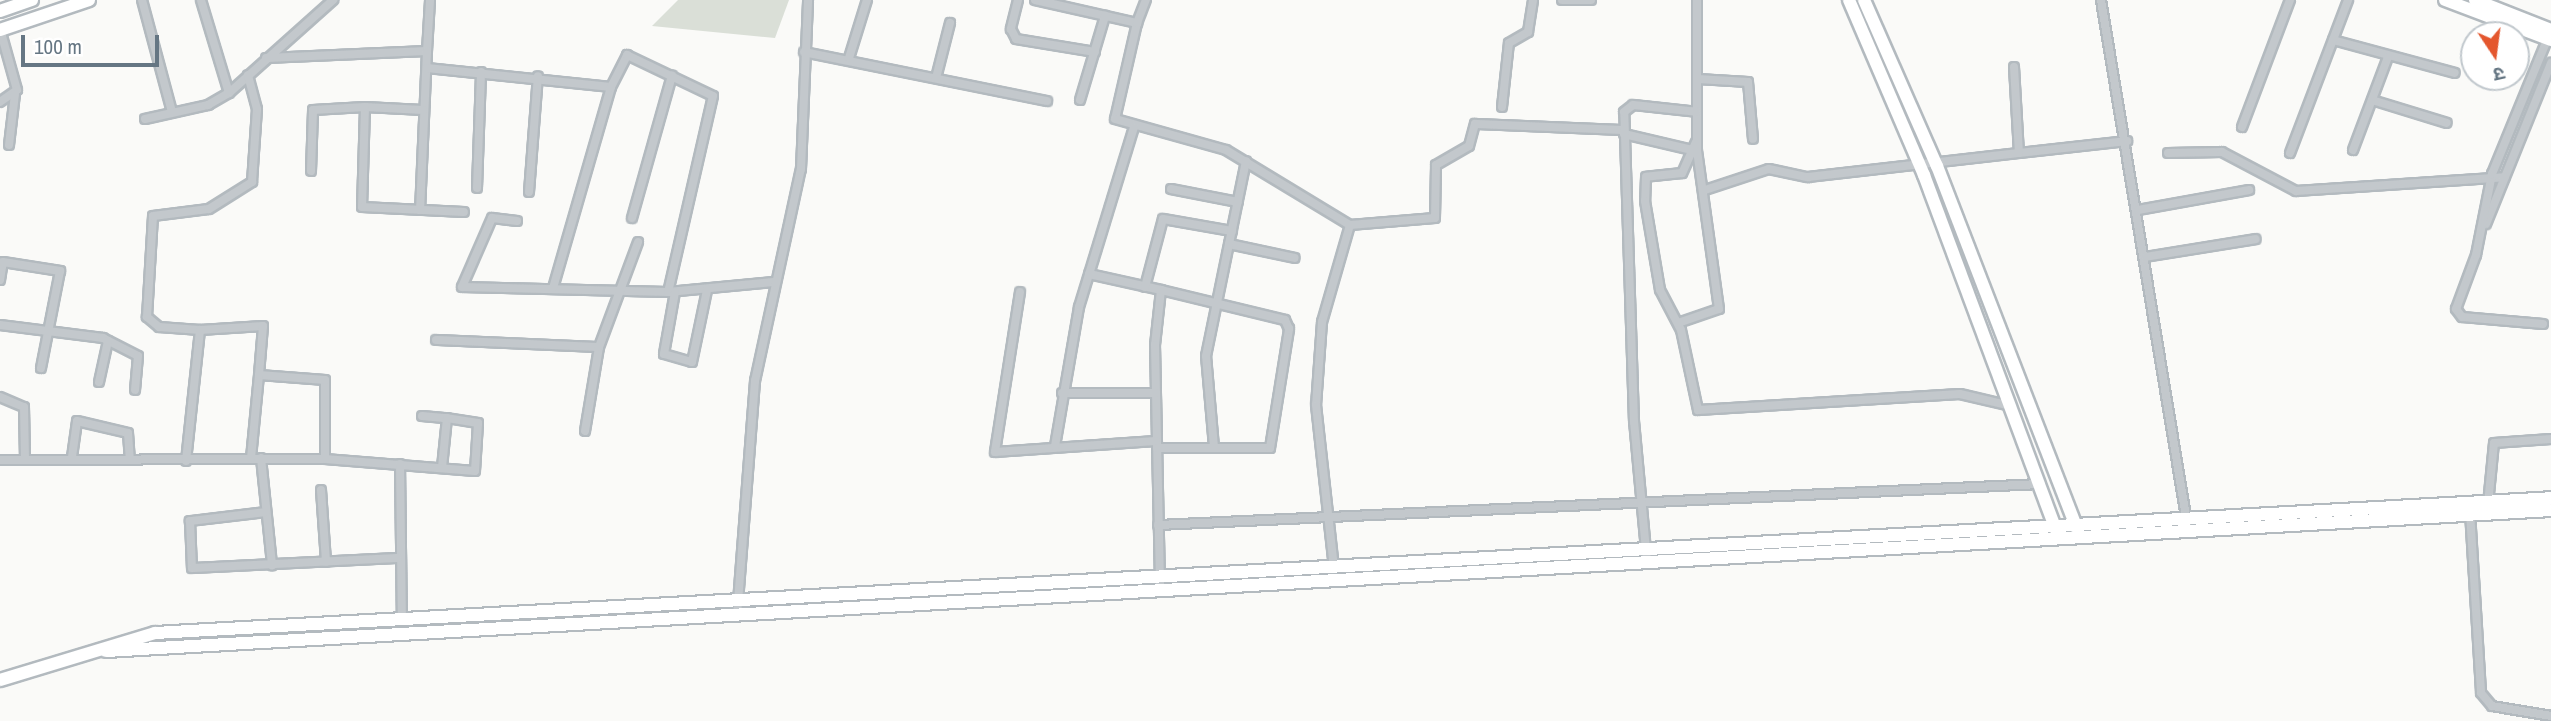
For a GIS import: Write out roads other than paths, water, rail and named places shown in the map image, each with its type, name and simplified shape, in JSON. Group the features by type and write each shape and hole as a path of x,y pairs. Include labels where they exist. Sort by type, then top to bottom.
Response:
{"street":[{"path":"0,11 32,0"},
{"path":"9,145 15,94 0,30 86,0"},
{"path":"142,0 172,113"},
{"path":"201,0 229,93"},
{"path":"145,119 172,113 229,93 333,0"},
{"path":"420,210 430,0"},
{"path":"737,615 755,381 774,282 801,169 808,0"},
{"path":"849,58 867,0"},
{"path":"1018,0 1011,29 1016,39 1095,52"},
{"path":"1035,0 1138,23"},
{"path":"1146,0 1114,117 1134,127 1204,143 1247,161 1350,225 1435,218 1437,163 1469,146 1475,124 1624,132 1694,146"},
{"path":"1502,107 1509,43 1528,32 1533,0"},
{"path":"1562,0 1591,0"},
{"path":"1678,323 1719,309 1704,190 1694,146 1698,79 1697,0"},
{"path":"1849,0 1920,167 2057,530"},
{"path":"1864,0 1937,166 2077,528"},
{"path":"2101,0 2127,141 2187,523"},
{"path":"2242,127 2290,0"},
{"path":"2290,153 2348,0"},
{"path":"2445,0 2550,33"},
{"path":"2475,0 2550,33"},
{"path":"1080,100 1105,16"},
{"path":"936,78 950,23"},
{"path":"2543,324 2458,314 2482,229 2492,174 2550,33"},
{"path":"2333,40 2388,57 2418,59 2455,73"},
{"path":"266,58 428,51"},
{"path":"804,52 849,58 1047,101"},
{"path":"553,288 611,87 624,55 672,76 713,100 672,292 664,354 692,362 707,290"},
{"path":"2353,150 2388,57"},
{"path":"2482,229 2551,63"},
{"path":"2014,67 2019,153"},
{"path":"427,68 538,76 611,87"},
{"path":"477,188 481,72"},
{"path":"248,75 257,109 253,182 209,209 153,216 147,317 159,327 200,330 263,326 258,375 256,458 272,565"},
{"path":"529,192 538,76"},
{"path":"632,218 672,76"},
{"path":"1698,79 1748,82 1753,139"},
{"path":"0,102 15,94"},
{"path":"2372,100 2447,123"},
{"path":"1647,554 1642,503 1624,132 1630,106 1697,112"},
{"path":"311,172 313,110 365,107 423,110"},
{"path":"365,107 364,210 464,212"},
{"path":"2513,122 2526,127"},
{"path":"1055,446 1062,393 1089,274 1134,127"},
{"path":"1704,190 1769,169 1808,177 1937,166 2019,153 2127,141"},
{"path":"1694,146 1682,173 1646,179 1654,266 1678,323 1695,402 1704,413 1950,394 2011,406"},
{"path":"2168,153 2222,152 2295,191 2492,174 2505,177"},
{"path":"1214,447 1206,356 1247,161"},
{"path":"1171,189 1238,202"},
{"path":"2138,210 2249,191"},
{"path":"517,221 492,218 461,287 553,288 620,293 707,290 774,282"},
{"path":"1145,287 1163,219 1232,230"},
{"path":"1335,579 1331,515 1316,405 1322,322 1350,225"},
{"path":"2146,257 2256,239"},
{"path":"585,431 599,347 638,242"},
{"path":"1229,244 1295,258"},
{"path":"0,280 2,262 58,267 52,327 41,368"},
{"path":"1020,292 994,450 1055,446 1272,445 1289,329 1285,320 1089,274"},
{"path":"1160,582 1156,393 1161,290"},
{"path":"0,325 52,327 108,341 138,356 135,390"},
{"path":"186,461 200,330"},
{"path":"436,340 599,347"},
{"path":"99,382 108,341"},
{"path":"258,375 325,380 325,459"},
{"path":"1062,393 1156,393"},
{"path":"0,397 24,407 25,460"},
{"path":"0,460 72,457 186,461 325,459 476,469 478,423 422,416"},
{"path":"442,467 447,418"},
{"path":"72,457 77,421 128,433 130,460"},
{"path":"2488,507 2494,443 2551,439"},
{"path":"400,464 398,558 402,618"},
{"path":"1158,525 2040,484"},
{"path":"321,490 327,562"},
{"path":"0,680 106,651 155,634 883,591 1335,579 1647,554 2488,507 2551,498"},
{"path":"2488,507 2551,510"},
{"path":"2470,508 2481,693 2492,706 2551,716"},
{"path":"266,512 190,521 191,565 272,565 398,558"},
{"path":"106,651 883,606 1160,582 1334,563 1647,554"},
{"path":"883,591 883,606"},
{"path":"387,619 388,633"}]}
